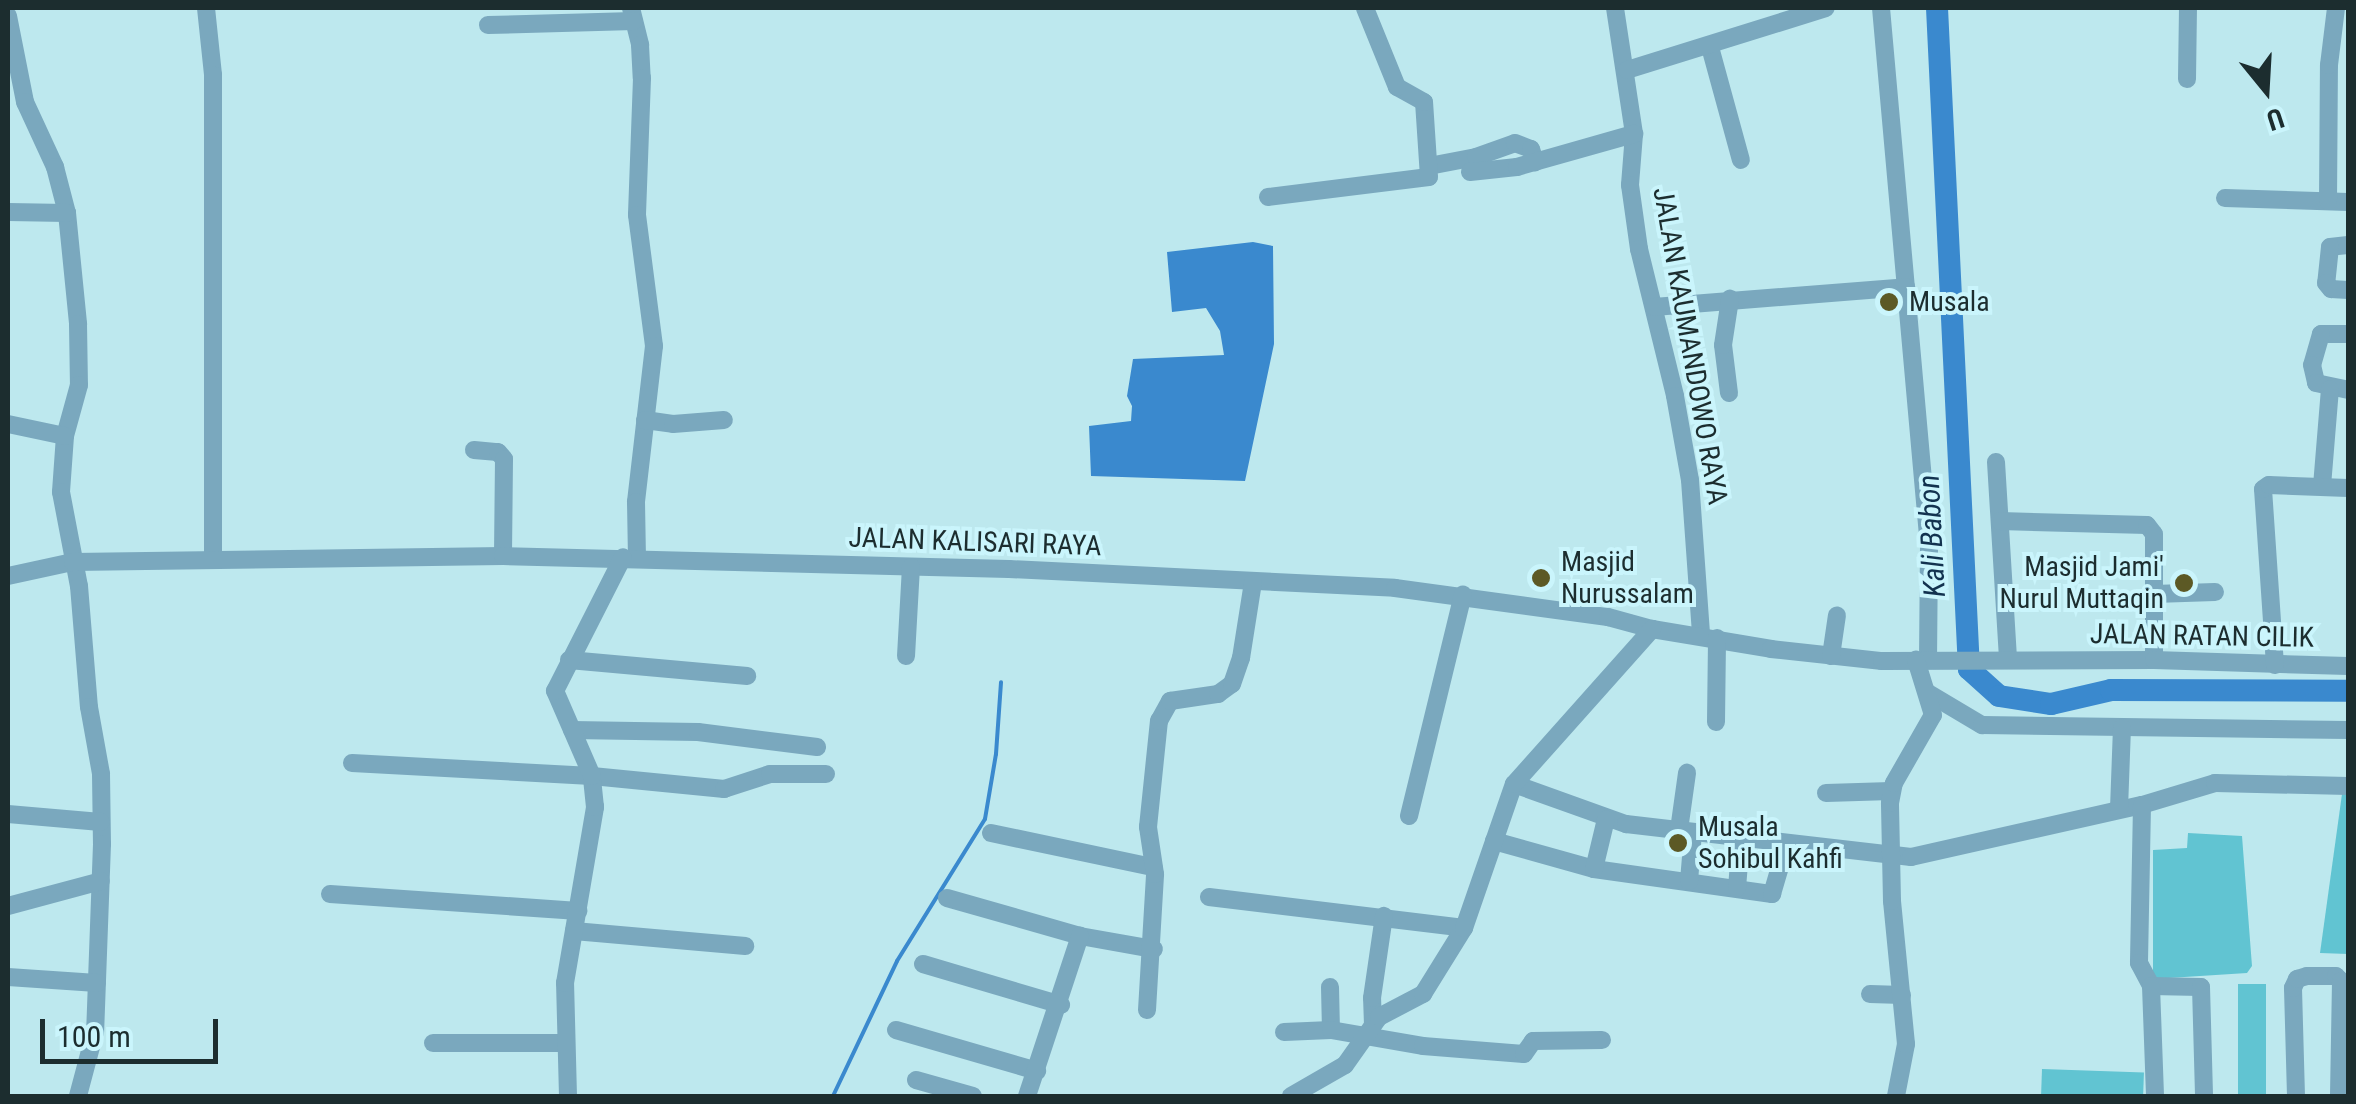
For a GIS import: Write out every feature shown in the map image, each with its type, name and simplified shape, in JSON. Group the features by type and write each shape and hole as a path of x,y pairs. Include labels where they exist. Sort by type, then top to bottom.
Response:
{"street":[{"path":"206,8 212,75 214,560"},
{"path":"1268,197 1420,182 1428,177 1423,99 1397,87 1366,8"},
{"name":"JALAN KAUMANDOWO RAYA","path":"1615,8 1634,134 1630,184 1690,480 1716,722"},
{"path":"1626,70 1826,8"},
{"path":"1880,8 1929,547 1927,692 1931,722 1891,792 1905,1061 1896,1096"},
{"path":"2187,79 2188,8"},
{"path":"2328,201 2327,110 2336,8"},
{"path":"488,25 632,14 642,78 637,215 654,346 630,557 555,691 592,776 595,807 565,983 568,1096"},
{"path":"8,16 25,102 55,167 67,213 79,385 65,436 61,492 101,774 101,881 95,1032 78,1096"},
{"path":"1710,46 1741,160"},
{"path":"2329,65 2348,67"},
{"path":"2327,110 2348,112"},
{"path":"1470,172 1536,162 1634,134"},
{"path":"1429,166 1476,157 1516,143 1531,149 1536,162"},
{"path":"2328,152 2348,154"},
{"path":"2225,198 2348,202"},
{"path":"8,212 67,213"},
{"path":"2340,245 2328,287 2348,290"},
{"path":"1654,307 1906,287"},
{"path":"1729,394 1724,345 1730,299"},
{"path":"2322,486 2339,390 2316,384 2312,365 2316,338 2327,332 2348,334"},
{"path":"645,420 673,424 724,420"},
{"path":"8,424 65,436"},
{"path":"474,450 498,452 504,458 503,556"},
{"path":"1996,462 2001,660"},
{"path":"2275,665 2262,493 2269,485 2348,488"},
{"path":"2000,521 2147,526 2154,534 2154,660"},
{"name":"JALAN KALISARI RAYA","path":"8,576 73,562 503,556 630,557 1364,585 1608,617 1652,629 1831,656 1927,661"},
{"path":"906,656 911,567"},
{"path":"1147,1010 1154,949 1153,867 1148,827 1161,711 1176,698 1204,698 1232,684 1241,658 1253,582"},
{"path":"2154,594 2215,592"},
{"path":"1409,816 1463,595"},
{"path":"1831,656 1837,615"},
{"path":"1291,1096 1345,1065 1386,1012 1423,994 1464,928 1514,784 1652,629"},
{"path":"570,660 747,676"},
{"name":"JALAN RATAN CILIK","path":"1927,661 2154,660 2348,666"},
{"path":"1927,692 1982,725 2348,730"},
{"path":"2119,810 2122,728"},
{"path":"572,730 698,732 817,746"},
{"path":"352,763 592,776 724,789 770,774 826,774"},
{"path":"1687,773 1690,882"},
{"path":"1514,784 1606,819 1892,854 1938,854 2040,825 2142,805 2214,783 2348,786"},
{"path":"1826,793 1891,792"},
{"path":"2142,805 2139,964 2150,986 2155,1096"},
{"path":"8,814 101,822"},
{"path":"1594,868 1606,819"},
{"path":"991,834 1153,867"},
{"path":"1737,888 1741,838"},
{"path":"1494,841 1594,868 1775,891 1786,843"},
{"path":"8,906 101,881"},
{"path":"330,894 578,911"},
{"path":"1208,897 1464,928"},
{"path":"947,898 1080,936 1154,949"},
{"path":"1370,1029 1384,916"},
{"path":"574,931 746,946"},
{"path":"1027,1096 1061,1004 1080,936"},
{"path":"922,964 1061,1004"},
{"path":"2296,1096 2293,988 2297,979 2307,976 2336,976 2341,981 2339,1096"},
{"path":"8,977 96,983"},
{"path":"1330,986 1331,1030"},
{"path":"2150,986 2201,987 2204,1096"},
{"path":"1870,994 1902,995"},
{"path":"1284,1032 1370,1029 1424,1046 1524,1054 1533,1040 1602,1040"},
{"path":"896,1030 1037,1071"},
{"path":"433,1043 566,1043"},
{"path":"916,1080 973,1096"}],"shaded area":[{"path":"1253,242 1273,246 1274,344 1245,481 1091,476 1089,426 1131,421 1132,406 1127,396 1133,359 1224,355 1220,331 1206,308 1172,312 1167,252"},
{"path":"2342,794 2348,795 2348,954 2320,953"},
{"path":"2188,833 2242,836 2252,966 2247,973 2153,979 2153,850 2187,848"},
{"path":"2238,984 2266,984 2266,1096 2238,1096"},
{"path":"2042,1069 2144,1073 2143,1096 2041,1096"}],"waterway":[{"name":"Kali Babon","path":"1937,8 1969,669 1999,696 2051,704 2111,690 2348,691"},
{"path":"833,1096 897,961 985,819 996,754 1001,682"}],"place":[{"name":"Musala","path":"1889,302"},
{"name":"Masjid Nurussalam","path":"1541,578"},
{"name":"Masjid Jami' Nurul Muttaqin","path":"2184,583"},
{"name":"Musala Sohibul Kahfi","path":"1678,843"}]}
